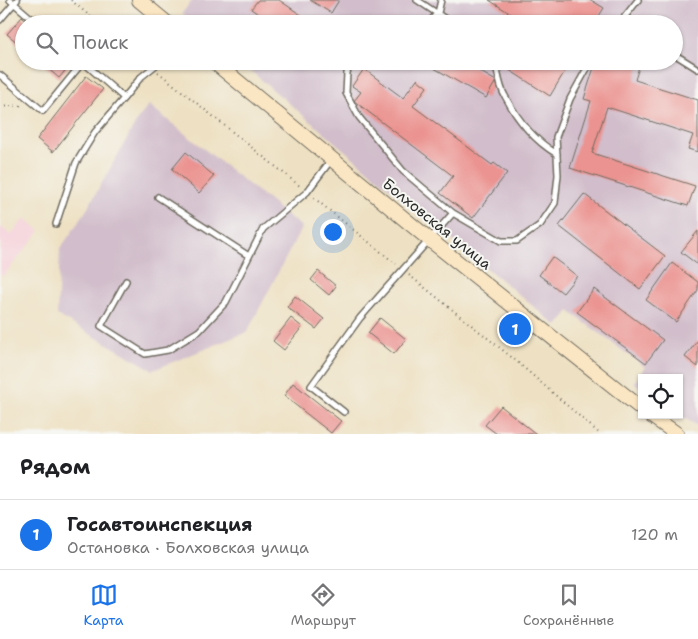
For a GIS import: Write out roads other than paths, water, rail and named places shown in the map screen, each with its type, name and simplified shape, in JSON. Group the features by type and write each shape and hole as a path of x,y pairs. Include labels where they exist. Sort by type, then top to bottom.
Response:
{"main road":[{"path":"139,0 157,15"},
{"name":"Болховская улица","path":"224,70 430,240 638,406"},
{"path":"656,419 677,434"}],"lane":[{"path":"417,0 441,15"},
{"path":"438,13 441,0"},
{"path":"626,15 638,0"},
{"path":"0,20 14,1 29,15"},
{"path":"683,60 698,69"},
{"path":"0,75 43,111 76,70"},
{"path":"92,70 124,98"},
{"path":"56,224 76,164 95,132 141,77 150,70"},
{"path":"349,70 346,93 359,117 403,171 453,213 501,240 517,241 540,225 554,203 558,175 556,137 570,99 586,70"},
{"path":"497,70 504,94 526,128 541,145 557,154"},
{"path":"126,281 100,326 145,354 168,350 199,331 226,302 263,229 307,192 332,159"},
{"path":"158,197 250,256"},
{"path":"344,412 311,386 360,318 453,213"}],"place":[{"name":"Госавтоинспекция","path":"515,329"}]}
